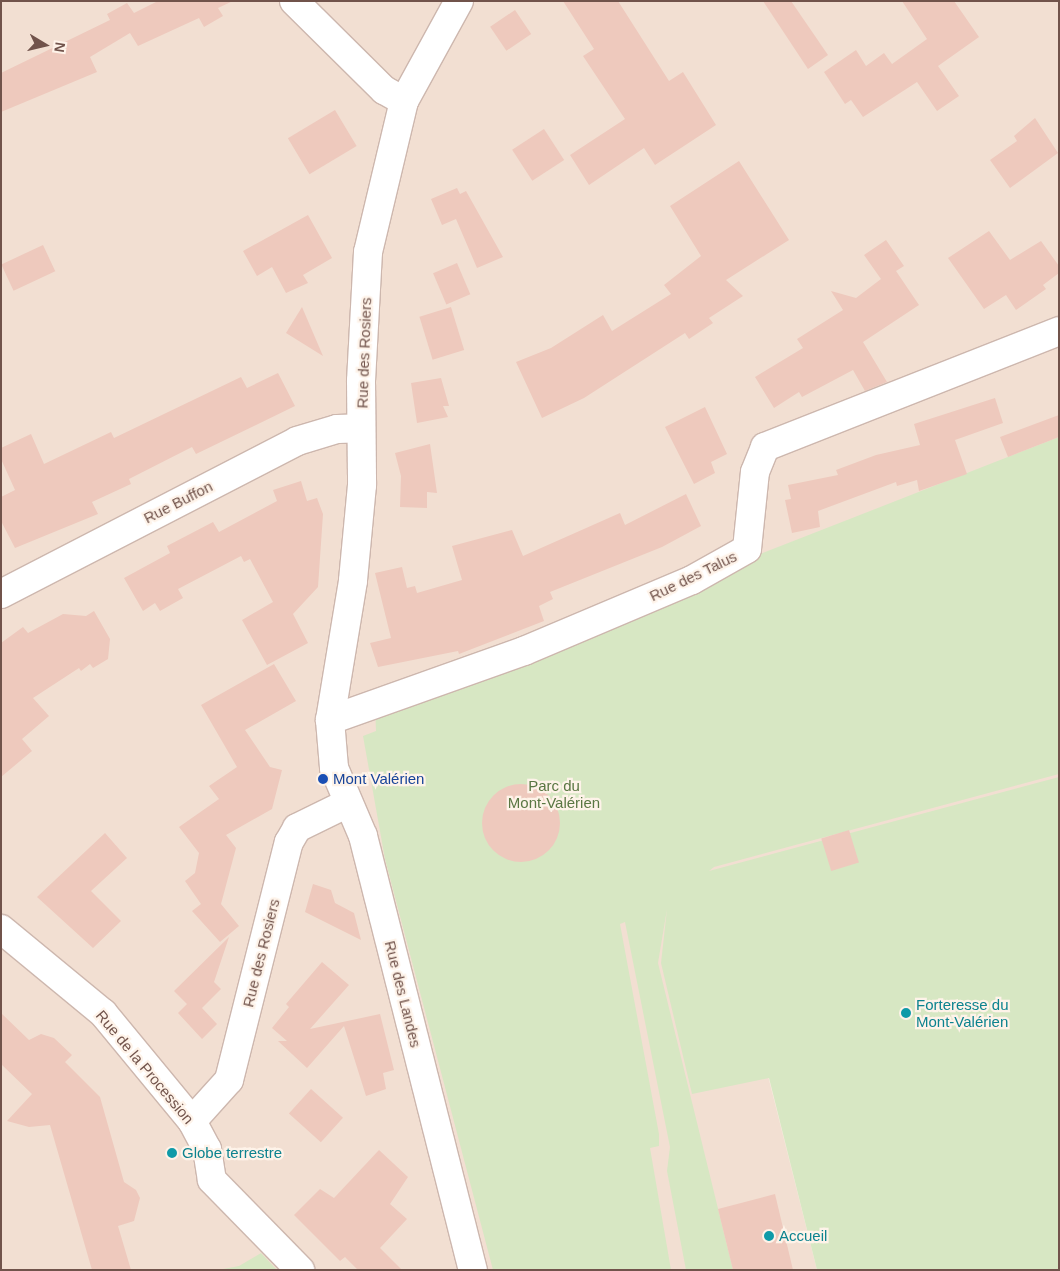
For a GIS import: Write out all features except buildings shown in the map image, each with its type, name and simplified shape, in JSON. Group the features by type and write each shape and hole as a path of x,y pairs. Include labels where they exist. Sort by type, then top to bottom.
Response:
{"street":[{"path":"294,1 384,90 404,101"},
{"name":"Rue des Rosiers","path":"330,720 353,581 362,485 361,428 368,252 404,101 459,1"},
{"name":"Rue des Talus","path":"330,720 524,651 692,580 747,549 755,472 765,447 1059,331"},
{"name":"Rue Buffon","path":"1,594 297,441 337,429 361,428"},
{"name":"Rue des Landes","path":"330,720 334,768 346,804 363,836 473,1270"},
{"name":"Rue des Rosiers","path":"192,1122 228,1080 289,842 298,828 346,804"},
{"name":"Rue de la Procession","path":"1,929 103,1013 192,1122 206,1149 212,1180 300,1270"}],"shaded area":[{"path":"1,1 1059,1 1059,860 736,949 817,1270 1,1270"}],"green space":[{"name":"Parc du Mont-Valérien","path":"1059,437 1059,774 714,867 709,871 1059,777 1059,1270 817,1270 769,1078 692,1094 661,963 667,909 658,963 733,1270 686,1270 667,1171 670,1147 625,922 620,924 659,1134 659,1146 650,1148 671,1270 493,1270 385,859 363,736 376,731 375,705"},
{"path":"261,1253 277,1270 218,1270 239,1266"}],"place":[{"name":"Mont Valérien","path":"323,779"},
{"name":"Forteresse du Mont-Valérien","path":"906,1013"},
{"name":"Globe terrestre","path":"172,1153"},
{"name":"Accueil","path":"769,1236"}]}
